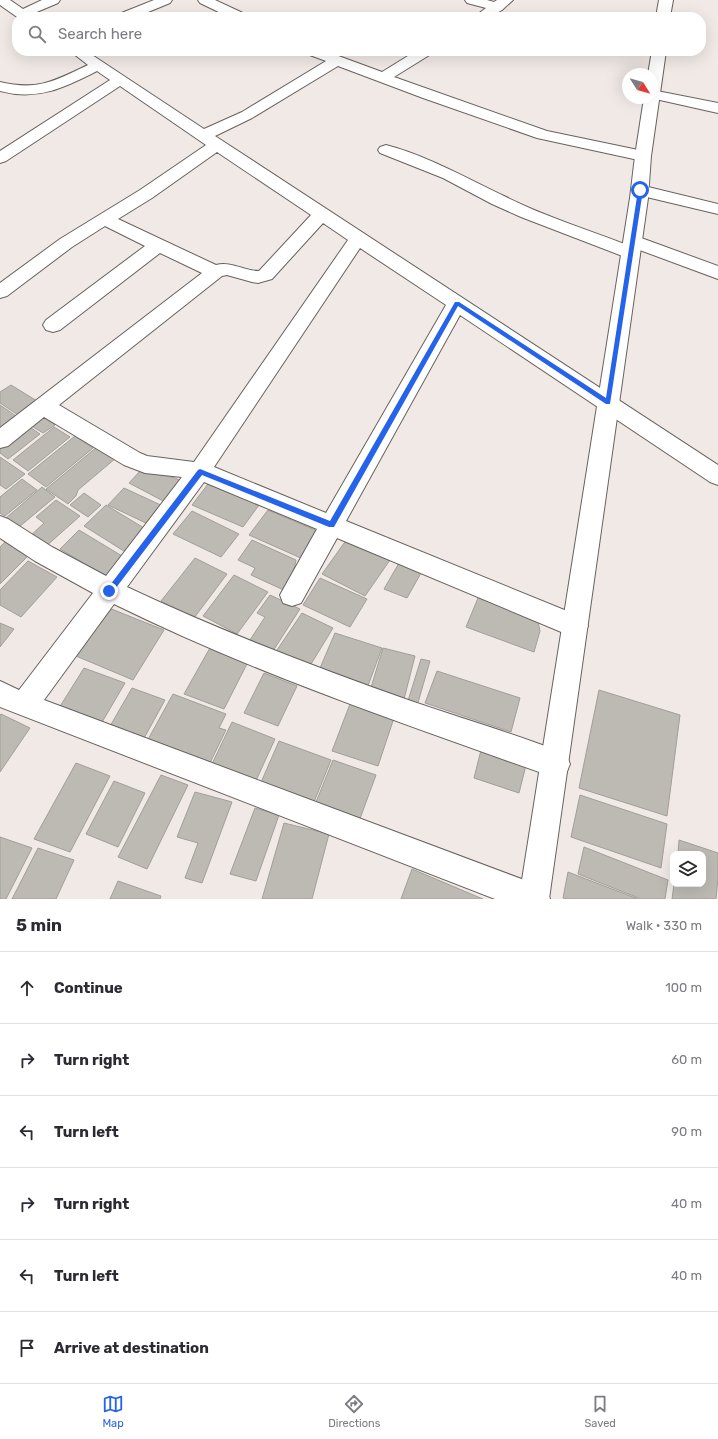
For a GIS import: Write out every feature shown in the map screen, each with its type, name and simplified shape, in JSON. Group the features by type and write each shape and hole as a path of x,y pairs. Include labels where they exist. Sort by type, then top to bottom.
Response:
{"street":[{"path":"1,0 19,12"},
{"path":"30,12 53,0"},
{"path":"136,12 166,0"},
{"path":"208,0 231,12"},
{"path":"472,0 502,3"},
{"path":"665,12 666,0"},
{"path":"488,12 502,3"},
{"path":"84,56 718,476"},
{"path":"324,56 428,95 543,135 642,156"},
{"path":"383,78 418,56"},
{"path":"657,68 658,56"},
{"path":"0,292 66,243 146,194 210,140 247,115 336,61"},
{"path":"0,86 26,92 39,90 58,85 98,65"},
{"path":"0,158 120,80"},
{"path":"658,95 718,108"},
{"path":"358,238 200,472 109,591 12,699 535,899 632,247 640,190 642,156 651,104"},
{"path":"386,150 449,174 498,200 527,213 718,273"},
{"path":"640,190 718,210"},
{"path":"0,440 215,272 225,269 252,278 259,278 265,275 321,214"},
{"path":"104,219 215,272"},
{"path":"54,326 158,245"},
{"path":"292,595 457,303"},
{"path":"43,406 132,459 145,464 200,472 575,626"},
{"path":"0,526 54,561 109,591 219,640 359,696 556,764"}],"building":[{"path":"11,385 37,401 18,415 0,403 0,392"},
{"path":"0,405 16,416 2,427 0,426"},
{"path":"41,416 55,425 43,433 30,425"},
{"path":"27,425 40,434 8,459 0,453 0,446"},
{"path":"54,427 70,437 28,471 13,460"},
{"path":"75,436 93,448 46,487 28,474"},
{"path":"98,446 116,458 78,490 76,496 68,504 46,489"},
{"path":"0,457 25,474 6,489 0,485"},
{"path":"141,470 175,478 185,483 167,503 129,483"},
{"path":"22,479 37,490 5,516 0,513 0,497"},
{"path":"208,484 259,505 243,527 192,505"},
{"path":"42,487 55,497 19,527 6,518"},
{"path":"124,488 165,507 150,525 108,505"},
{"path":"84,493 101,505 88,517 70,505"},
{"path":"56,500 80,516 44,548 29,537 44,523 36,517"},
{"path":"106,505 149,531 127,553 84,526"},
{"path":"268,510 320,532 303,559 249,535"},
{"path":"192,511 239,534 221,557 173,534"},
{"path":"79,530 127,559 108,578 60,549"},
{"path":"347,539 390,560 365,596 322,574"},
{"path":"252,540 296,560 294,570 291,575 298,578 288,592 251,575 255,568 238,560"},
{"path":"6,541 29,555 0,584 0,547"},
{"path":"195,558 227,574 194,618 161,601"},
{"path":"28,561 57,577 21,617 0,605 0,590"},
{"path":"399,563 421,573 407,598 384,589"},
{"path":"234,575 268,592 237,634 203,616"},
{"path":"320,578 367,599 350,627 303,605"},
{"path":"270,595 300,609 273,651 250,640 265,617 257,613"},
{"path":"478,598 535,618 538,622 540,631 534,652 466,627"},
{"path":"109,608 164,630 133,680 76,656"},
{"path":"302,613 333,628 308,669 275,653"},
{"path":"0,623 14,629 0,647"},
{"path":"335,633 382,648 366,691 317,675"},
{"path":"211,646 249,660 224,709 184,694"},
{"path":"383,648 415,656 403,703 369,694"},
{"path":"421,659 430,661 417,706 407,704"},
{"path":"84,668 125,683 101,724 59,708"},
{"path":"437,671 520,698 511,732 425,703"},
{"path":"264,673 297,686 278,726 244,713"},
{"path":"132,688 165,700 142,742 109,728"},
{"path":"599,690 680,715 667,816 579,788"},
{"path":"173,694 226,714 219,728 226,730 208,767 146,743"},
{"path":"350,704 394,718 378,766 332,751"},
{"path":"1,714 30,728 0,772 0,715"},
{"path":"232,722 275,739 254,785 210,768"},
{"path":"279,741 331,760 312,807 259,787"},
{"path":"481,750 526,765 519,793 474,778"},
{"path":"333,760 376,775 358,824 314,807"},
{"path":"76,763 110,776 70,852 34,839"},
{"path":"161,775 188,785 147,869 118,857"},
{"path":"114,781 145,793 118,847 86,834"},
{"path":"195,792 232,802 202,883 185,878 198,843 177,837"},
{"path":"580,795 667,824 661,868 571,837"},
{"path":"255,808 279,815 256,881 230,874"},
{"path":"284,823 329,834 312,899 262,899"},
{"path":"0,837 32,848 6,899 0,899"},
{"path":"679,840 718,853 716,899 672,899 674,887 706,887 706,851 678,851"},
{"path":"584,847 668,880 665,899 641,899 578,874"},
{"path":"38,848 74,860 56,899 12,899"},
{"path":"412,869 483,899 401,899"},
{"path":"568,872 638,899 563,898"},
{"path":"118,881 161,896 160,899 110,899"}],"route":[{"path":"109,591 200,472 332,525 457,303 608,402 640,190"}]}
